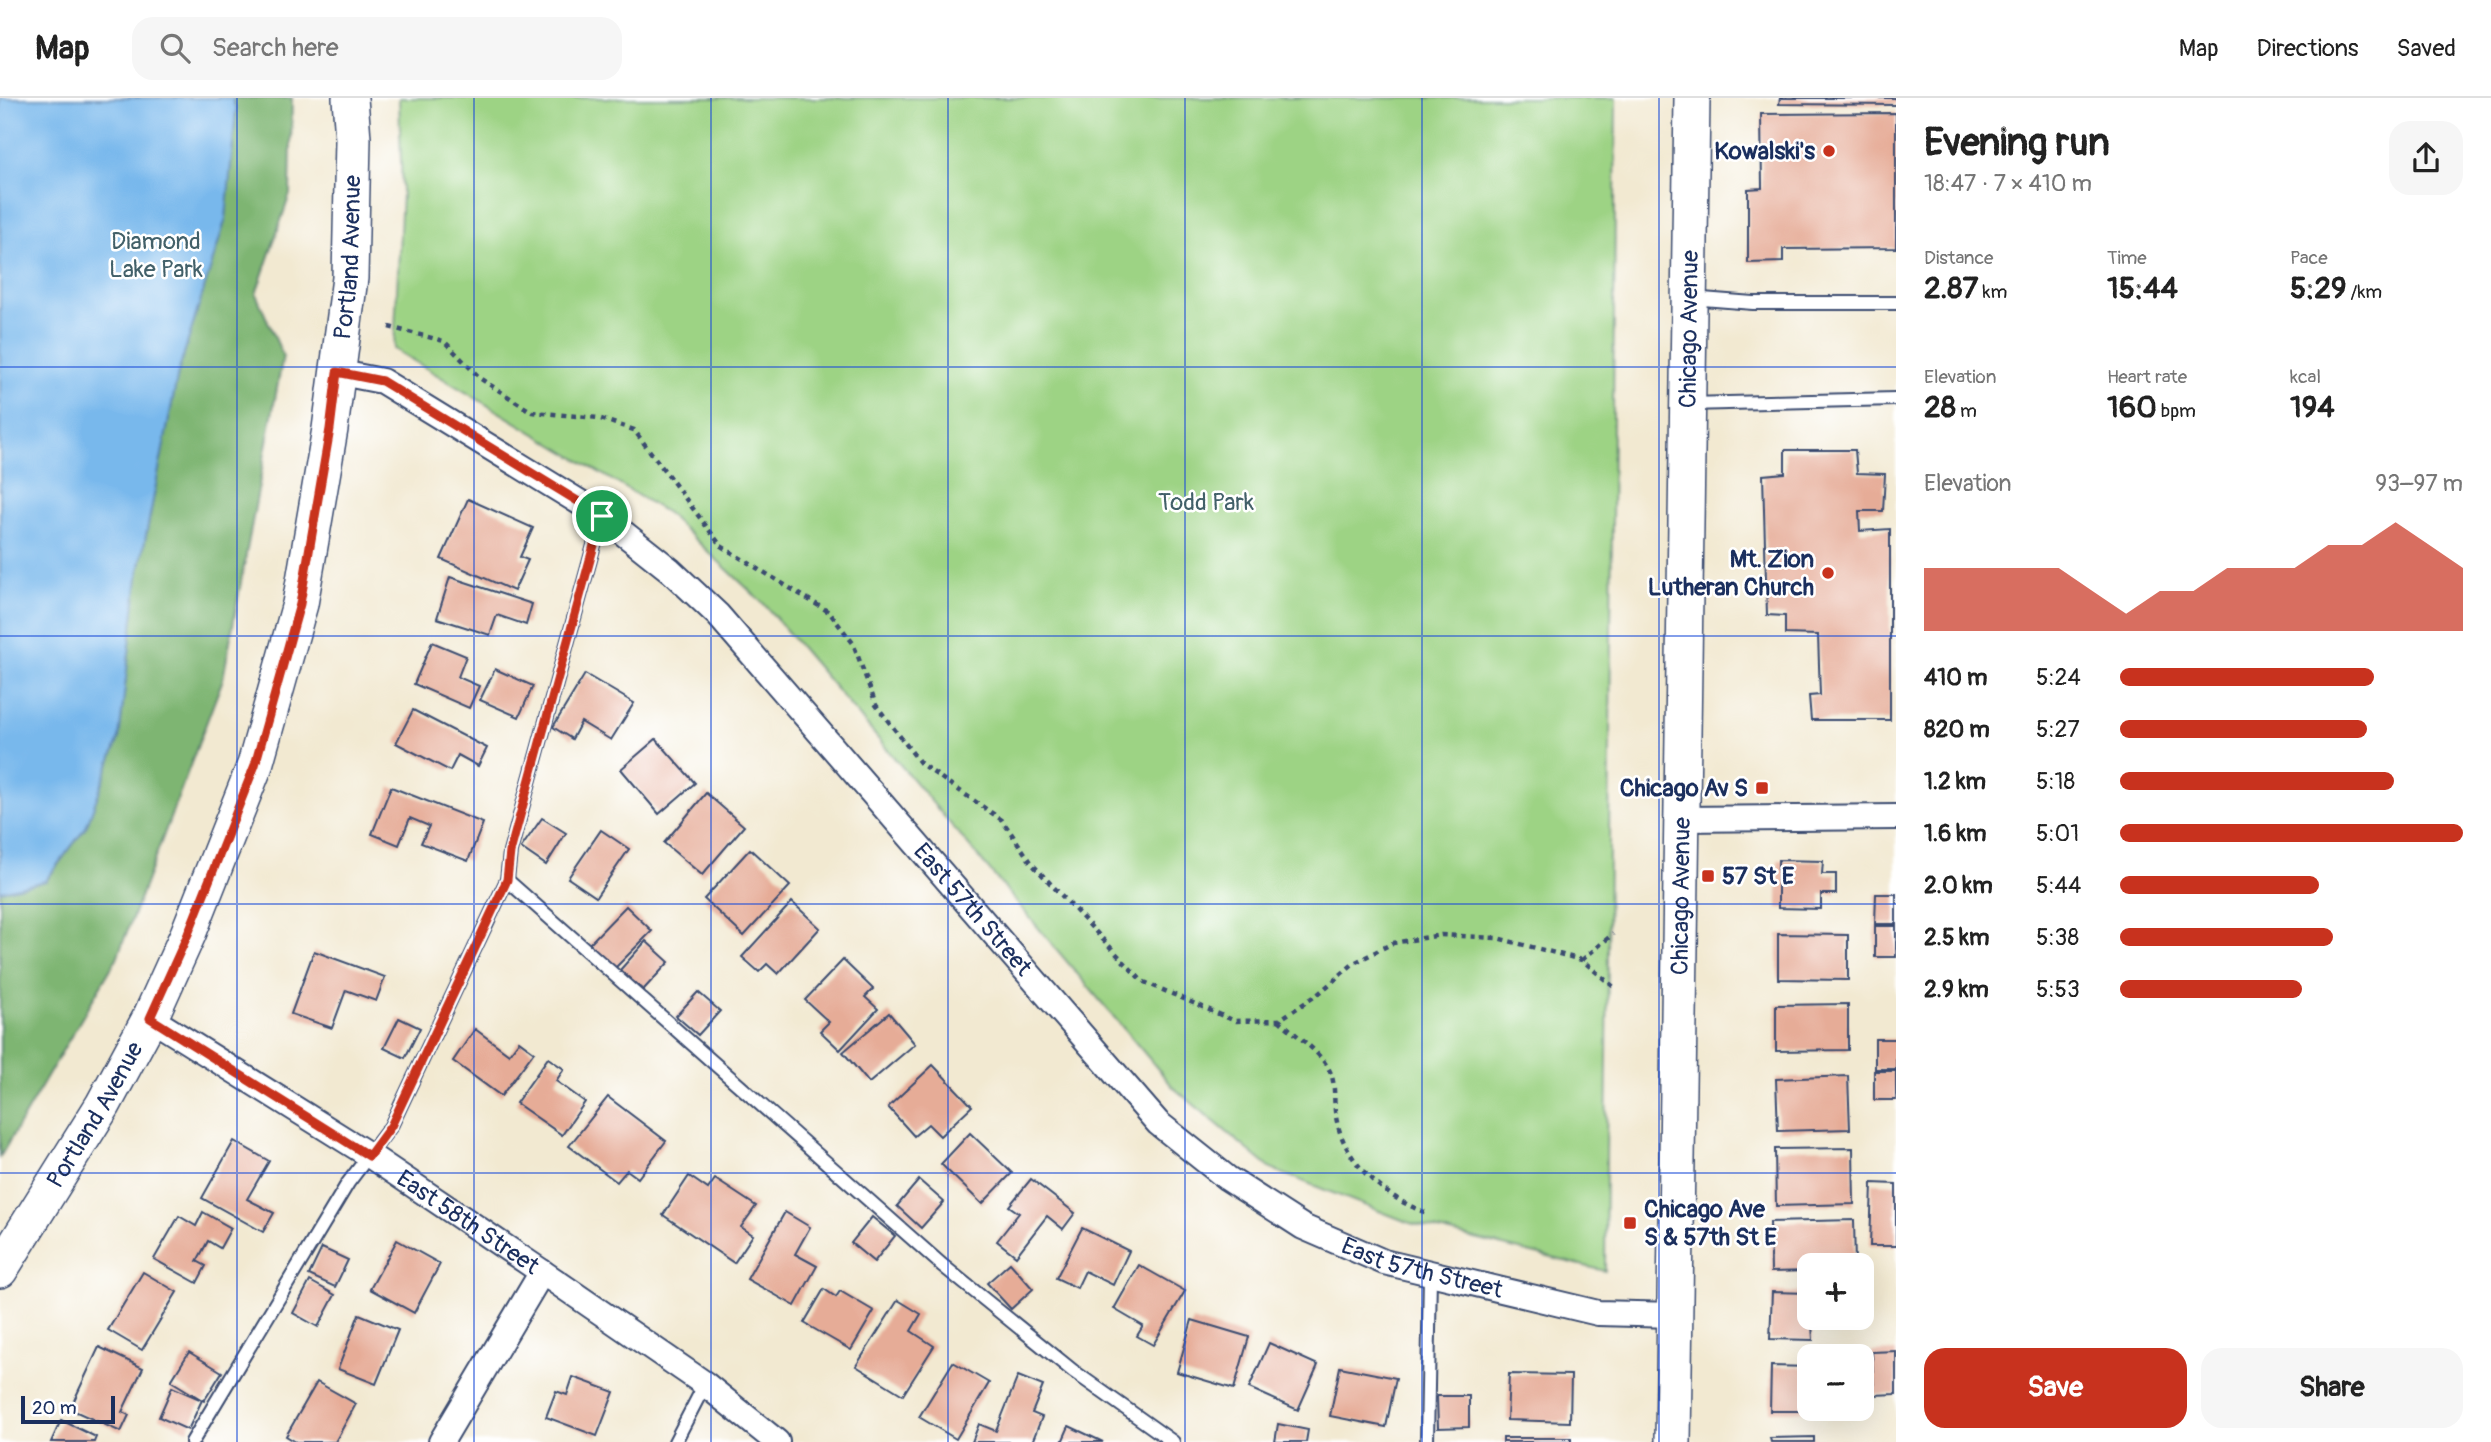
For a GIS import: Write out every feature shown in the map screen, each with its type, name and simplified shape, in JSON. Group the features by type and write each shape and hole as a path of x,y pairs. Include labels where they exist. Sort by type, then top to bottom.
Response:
{"street":[{"name":"Portland Avenue","path":"0,1269 103,1105 150,1018 188,934 255,765 300,604 330,429 350,278 353,139 350,98"},
{"name":"Chicago Avenue","path":"1673,1442 1692,98"},
{"name":"East 57th Street","path":"337,372 382,381 602,516 670,570 718,615 1158,1123 1227,1178 1303,1227 1384,1262 1598,1313 1674,1315"},
{"path":"1681,819 1896,817"},
{"name":"East 58th Street","path":"150,1018 369,1156 542,1272 705,1384 777,1442"},
{"path":"441,1442 542,1272"}],"lane":[{"path":"1689,298 1752,303 1896,303"},
{"path":"1688,404 1896,398"},
{"path":"192,1442 348,1183 391,1126 507,880 510,852 602,516"},
{"path":"507,880 942,1265 1073,1370 1173,1442"},
{"path":"1427,1442 1430,1275"},
{"path":"675,1442 705,1384"}],"path":[{"path":"389,327 444,341 481,379 532,412 598,418 634,430 721,546 830,611 853,643 876,705 921,764 1002,820 1033,865 1142,981 1235,1021 1279,1020 1317,995 1354,963 1393,943 1441,935 1497,938 1582,960 1615,988"},
{"path":"1582,960 1613,934"},
{"path":"1279,1020 1312,1051 1331,1074 1336,1119 1352,1159 1403,1205 1427,1213"}],"green space":[{"path":"232,98 292,98 290,194 256,294 283,356 223,679 117,958 0,1157 0,891 46,881 86,827 119,738 138,576 178,373 226,218 236,110"},
{"name":"Todd Park","path":"399,98 1616,98 1605,1271 1410,1223 1271,1169 1174,1088 764,604 667,513 394,349 402,193"}],"water":[{"path":"0,98 232,98 236,110 226,218 178,373 138,576 119,738 86,827 45,881 0,891"}],"building":[{"path":"1780,98 1896,98 1896,105 1779,104"},
{"name":"Kowalski's","path":"1896,113 1896,248 1783,249 1783,262 1748,263 1748,189 1762,188 1761,114"},
{"name":"Mt. Zion Lutheran Church","path":"1785,450 1855,450 1857,473 1885,474 1883,511 1859,511 1860,531 1890,529 1890,720 1811,720 1809,696 1820,695 1818,635 1785,634 1785,616 1767,615 1763,475 1785,473"},
{"path":"468,499 533,528 520,557 528,560 514,591 441,559"},
{"path":"450,577 532,604 526,625 497,615 490,635 437,618"},
{"path":"432,642 466,656 458,677 479,686 469,708 414,684"},
{"path":"495,669 533,686 519,717 480,700"},
{"path":"585,674 634,703 611,740 581,722 572,739 553,727"},
{"path":"413,710 487,748 478,766 458,755 450,771 396,743"},
{"path":"656,739 695,783 659,814 621,769"},
{"path":"391,787 483,823 468,861 421,843 429,826 410,818 399,845 372,834"},
{"path":"706,793 744,826 702,875 664,843"},
{"path":"542,818 566,833 546,865 521,848"},
{"path":"601,830 629,849 596,897 568,878"},
{"path":"750,849 790,886 744,936 704,899"},
{"path":"1778,860 1823,861 1822,874 1836,874 1836,894 1821,894 1821,909 1778,908"},
{"path":"1876,894 1896,894 1896,924 1875,924"},
{"path":"792,902 820,928 778,974 767,964 759,972 742,957"},
{"path":"626,906 652,931 614,969 589,944"},
{"path":"1875,926 1896,926 1896,957 1875,957"},
{"path":"1778,934 1848,935 1848,980 1778,979"},
{"path":"646,941 669,962 643,990 620,970"},
{"path":"314,951 385,977 376,1001 346,990 332,1028 291,1014"},
{"path":"843,960 873,989 865,997 878,1009 840,1050 820,1031 829,1022 805,1000"},
{"path":"698,992 720,1011 698,1035 676,1016"},
{"path":"1848,1004 1848,1050 1776,1051 1776,1005"},
{"path":"889,1013 915,1044 869,1083 843,1052"},
{"path":"399,1018 420,1028 405,1058 384,1048"},
{"path":"475,1029 509,1054 519,1041 534,1052 501,1096 453,1061"},
{"path":"1875,1039 1896,1039 1896,1069 1875,1069"},
{"path":"548,1058 564,1069 556,1081 585,1102 562,1135 516,1103"},
{"path":"933,1065 972,1106 940,1136 928,1124 914,1136 888,1107"},
{"path":"1874,1071 1896,1071 1896,1100 1874,1100"},
{"path":"1848,1076 1850,1129 1778,1131 1776,1079"},
{"path":"608,1097 666,1141 638,1178 627,1170 617,1182 569,1146"},
{"path":"970,1133 1012,1173 982,1204 941,1164"},
{"path":"234,1141 269,1161 247,1199 274,1213 263,1232 202,1198"},
{"path":"1853,1148 1854,1204 1776,1206 1775,1149"},
{"path":"689,1176 708,1189 715,1179 756,1206 741,1227 753,1235 734,1263 663,1215"},
{"path":"1031,1179 1075,1213 1063,1229 1047,1216 1016,1256 997,1241 1019,1213 1009,1206"},
{"path":"919,1180 944,1202 921,1228 897,1206"},
{"path":"1872,1183 1896,1184 1896,1246 1870,1246"},
{"path":"203,1212 231,1228 220,1248 208,1241 197,1261 206,1266 197,1283 154,1259 179,1216 196,1226"},
{"path":"785,1212 810,1227 795,1254 817,1266 795,1306 747,1279"},
{"path":"872,1217 895,1236 874,1262 851,1243"},
{"path":"1854,1220 1855,1253 1797,1253 1797,1271 1771,1272 1770,1222"},
{"path":"1082,1228 1129,1251 1113,1285 1085,1271 1077,1288 1056,1278"},
{"path":"397,1240 440,1264 414,1313 370,1289"},
{"path":"322,1248 348,1260 335,1287 309,1275"},
{"path":"1010,1263 1033,1289 1011,1309 987,1283"},
{"path":"1139,1265 1185,1291 1153,1345 1137,1336 1143,1326 1114,1309"},
{"path":"143,1272 177,1292 142,1350 108,1330"},
{"path":"310,1281 335,1295 318,1327 293,1313"},
{"path":"824,1289 836,1297 840,1291 874,1311 851,1350 804,1323"},
{"path":"1772,1292 1797,1293 1797,1330 1812,1330 1813,1340 1770,1339"},
{"path":"898,1300 921,1314 911,1331 934,1346 903,1395 856,1366"},
{"path":"359,1314 398,1330 376,1384 338,1369"},
{"path":"1192,1320 1249,1337 1234,1389 1177,1372"},
{"path":"1269,1343 1318,1365 1298,1410 1249,1388"},
{"path":"99,1347 143,1368 122,1412 129,1415 121,1432 70,1409"},
{"path":"1896,1351 1896,1394 1874,1395 1874,1352"},
{"path":"189,1352 222,1372 204,1401 171,1381"},
{"path":"953,1362 989,1383 956,1439 919,1417"},
{"path":"1771,1366 1797,1367 1797,1411 1770,1411"},
{"path":"1340,1367 1396,1378 1386,1427 1330,1416"},
{"path":"1509,1374 1571,1375 1570,1422 1507,1420"},
{"path":"1018,1376 1043,1386 1032,1413 1042,1417 1032,1442 972,1442 979,1424 996,1431"},
{"path":"573,1377 614,1392 597,1436 546,1417 556,1391 567,1395"},
{"path":"317,1382 356,1404 335,1442 296,1442 286,1436"},
{"path":"172,1387 202,1400 188,1430 159,1417"},
{"path":"1437,1396 1469,1396 1469,1427 1438,1428"},
{"path":"61,1420 96,1437 94,1442 51,1442"},
{"path":"1278,1424 1308,1430 1306,1442 1275,1442"},
{"path":"1069,1426 1103,1442 1062,1442"},
{"path":"1814,1437 1814,1442 1771,1442 1770,1438"},
{"path":"1503,1438 1571,1438 1571,1442 1503,1442"}],"place":[{"name":"Kowalski's","path":"1829,151"},
{"name":"Mt. Zion Lutheran Church","path":"1828,573"},
{"name":"Chicago Av S","path":"1762,788"},
{"name":"57 St E","path":"1708,876"},
{"name":"Chicago Ave S & 57th St E","path":"1630,1223"}],"route":[{"path":"337,372 382,381 602,516 510,852 507,880 391,1126 369,1156 150,1018 188,934 255,765 300,604 337,372"}],"park label":[{"name":"Diamond Lake Park","path":"156,255"}]}
